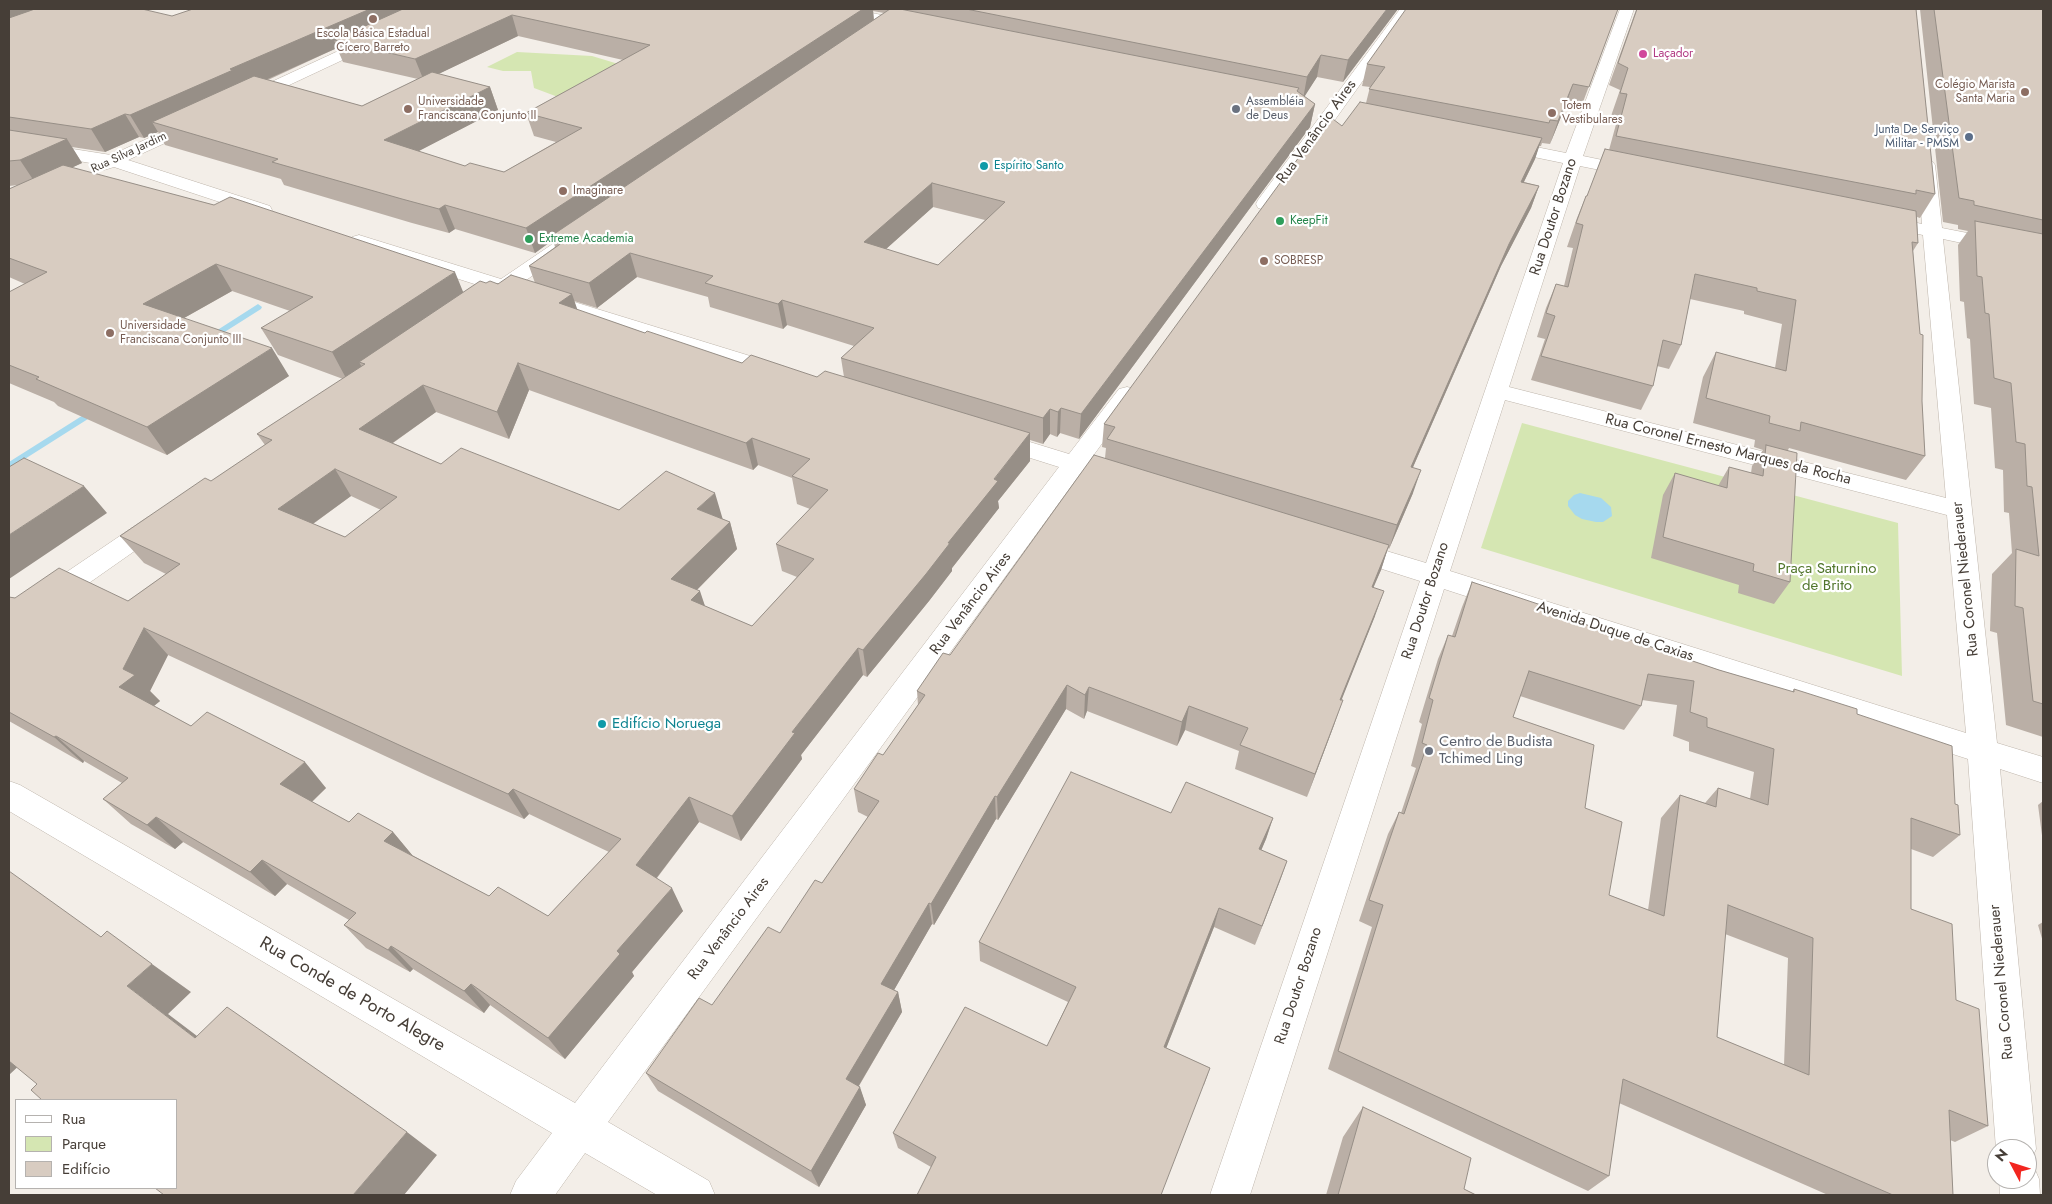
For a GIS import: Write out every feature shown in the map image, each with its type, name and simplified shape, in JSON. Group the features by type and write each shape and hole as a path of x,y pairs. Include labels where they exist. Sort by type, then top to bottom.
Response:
{"street":[{"path":"233,105 440,9"},
{"path":"833,9 927,28"},
{"path":"874,33 909,9"},
{"name":"Rua Venâncio Aires","path":"1252,222 1324,110 1407,9"},
{"name":"Rua Doutor Bozano","path":"1230,1195 1573,160 1628,9"},
{"path":"1324,110 1355,116"},
{"name":"Rua Silva Jardim","path":"88,173 207,117"},
{"path":"1487,142 1648,175"},
{"path":"9,144 113,161 283,216"},
{"name":"Rua Coronel Niederauer","path":"1925,151 1983,751 2015,1139"},
{"path":"1864,218 2043,254"},
{"path":"340,234 502,287 800,379"},
{"path":"474,307 573,239"},
{"name":"Rua Venâncio Aires","path":"530,1195 1076,464 1135,382"},
{"name":"Rua Coronel Ernesto Marques da Rocha","path":"1496,391 1960,510"},
{"path":"972,432 1140,484"},
{"path":"9,624 172,513"},
{"name":"Avenida Duque de Caxias","path":"1328,542 2043,770"},
{"name":"Rua Conde de Porto Alegre","path":"9,796 695,1195"}],"green space":[{"path":"517,52 592,56 625,66 574,103 534,88 531,71 503,71 487,67"},
{"name":"Praça Saturnino de Brito","path":"1522,423 1898,523 1902,676 1481,548"}],"water":[{"path":"1580,493 1601,498 1611,507 1612,516 1603,522 1596,522 1582,519 1575,515 1568,506 1568,501 1574,495"}],"building":[{"path":"35,9 142,9 172,16 193,9 370,9 230,69 233,70 130,115 125,114 91,129 9,117 9,18"},
{"path":"403,9 863,9 526,228 445,205 439,209 402,199 272,162 278,159 152,122 254,76 362,106 432,72 490,87 384,140 465,166 470,163 504,172 582,128 526,113 650,45 512,15 415,59 334,40"},
{"path":"890,9 900,9 1299,88 1297,91 1315,104 1081,414 1061,408 1058,412 1050,409 1043,418 841,358 874,328 782,300 778,304 705,283 713,276 630,253 589,283 529,266 566,240 551,236","holes":["932,183 1005,202 938,265 864,242"]},
{"path":"966,9 1387,9 1348,60 1321,55 1307,77"},
{"path":"1406,9 1618,9 1589,87 1573,84 1558,121 1550,120 1549,123 1369,89 1385,67 1367,64"},
{"path":"1637,9 1916,9 1935,194 1916,190 1916,194 1616,136 1627,94 1620,93 1628,68 1618,63"},
{"path":"1934,9 2043,9 2043,220 1974,205 1974,201 1959,198"},
{"path":"1360,102 1542,138 1521,182 1539,186 1509,244 1411,467 1421,470 1397,525 1107,439 1115,427 1104,424 1329,116 1342,126"},
{"path":"9,130 67,139 20,160 9,161"},
{"path":"1605,149 1916,211 1918,243 1912,242 1920,334 1923,335 1922,401 1925,456 1801,422 1800,431 1769,423 1770,416 1706,398 1716,352 1786,371 1796,300 1757,291 1757,288 1695,274 1681,345 1663,340 1653,386 1541,356 1555,316 1546,313 1556,284 1568,287 1583,225 1576,223"},
{"path":"63,165 214,205 230,197 455,272 332,352 261,328 313,297 216,264 143,304 272,348 147,427 36,379 39,377 9,365 9,292 47,272 9,258 9,189"},
{"path":"1975,221 2043,234 2043,704 2033,701 2023,608 2015,606 2016,549 2039,556 2032,487 2027,486 2025,444 2016,442 2011,383 1994,378 1989,314 1985,313 1982,277 1977,276"},
{"path":"511,275 572,294 559,303 645,333 647,331 742,363 751,355 817,377 825,371 1030,433 994,479 998,481 948,543 950,543 926,574 863,650 858,648 792,732 795,733 732,816 689,797 636,865 672,888 617,951 620,954 548,1038 471,984 464,991 391,946 388,950 344,925 356,913 262,860 250,872 156,817 147,825 103,799 128,778 56,736 54,737 9,712 9,597 15,598 59,568 128,601 180,564 120,536 205,478 211,481 272,440 257,434 365,364 359,362 480,281 486,283 490,281 498,284","holes":["518,363 746,443 752,438 810,459 792,476 828,490 776,544 814,559 752,626 691,600 700,591 671,579 730,522 697,509 715,493 666,471 619,510 461,448 441,464 359,429 423,385 497,412","335,469 397,497 345,537 278,509","144,628 508,794 513,789 621,839 548,916 498,887 489,896 384,841 393,832 358,813 349,822 280,784 305,762 207,712 191,726 119,687 135,675 123,669"]},
{"path":"1766,445 1797,453 1790,582 1753,571 1754,564 1663,537 1675,473 1727,488 1729,467 1763,476"},
{"path":"1094,455 1389,545 1372,587 1384,591 1340,700 1343,700 1315,774 1240,745 1248,728 1189,706 1182,722 1089,687 1085,695 1067,685 997,797 995,796 881,984 898,992 846,1079 860,1087 811,1171 646,1073 699,998 712,1005 768,927 780,933 815,880 822,883 879,801 854,789 878,753 883,755 925,695 917,691 943,653 950,655"},
{"path":"24,458 84,486 9,535 9,467"},
{"path":"1472,582 1556,610 1555,614 1719,670 1794,692 1794,689 1857,709 1857,714 1952,746 1955,804 1958,805 1960,835 1911,818 1911,909 1952,924 1956,1000 1979,1009 1988,1126 1949,1110 1953,1195 1893,1195 1623,1079 1609,1176 1338,1051 1383,905 1369,900 1399,812 1404,814 1427,745 1422,743 1433,700 1429,698 1448,635 1455,637","holes":["1529,671 1641,706 1648,674 1694,681 1690,712 1707,718 1707,727 1774,749 1768,805 1718,788 1716,807 1680,795 1664,916 1609,895 1622,822 1585,808 1594,745 1513,717","1728,905 1813,938 1809,1075 1717,1037"]},
{"path":"1071,772 1171,813 1186,782 1273,818 1259,849 1287,861 1262,926 1219,908 1164,1047 1210,1068 1161,1195 917,1195 936,1157 893,1133 965,1007 1047,1046 1076,987 979,942"},
{"path":"9,871 101,937 107,931 152,964 127,986 195,1038 227,1007 407,1132 353,1195 164,1195 156,1189 178,1189 178,1099 41,1099 31,1090 37,1084 9,1061"},
{"path":"1363,1107 1471,1158 1464,1189 1476,1195 1338,1195"}],"waterway":[{"path":"209,338 258,307"},
{"path":"9,466 96,410"}],"place":[{"name":"Escola Básica Estadual Cícero Barreto","path":"373,19"},
{"name":"Laçador","path":"1643,54"},
{"name":"Colégio Marista Santa Maria","path":"2025,92"},
{"name":"Universidade Franciscana Conjunto II","path":"408,109"},
{"name":"Assembléia de Deus","path":"1236,109"},
{"name":"Totem Vestibulares","path":"1552,113"},
{"name":"Junta De Serviço Militar - PMSM","path":"1969,137"},
{"name":"Espírito Santo","path":"984,166"},
{"name":"Imaginare","path":"563,191"},
{"name":"KeepFit","path":"1280,221"},
{"name":"Extreme Academia","path":"529,239"},
{"name":"SOBRESP","path":"1264,261"},
{"name":"Universidade Franciscana Conjunto III","path":"110,333"},
{"name":"Edifício Noruega","path":"602,724"},
{"name":"Centro de Budista Tchimed Ling","path":"1429,751"}]}
